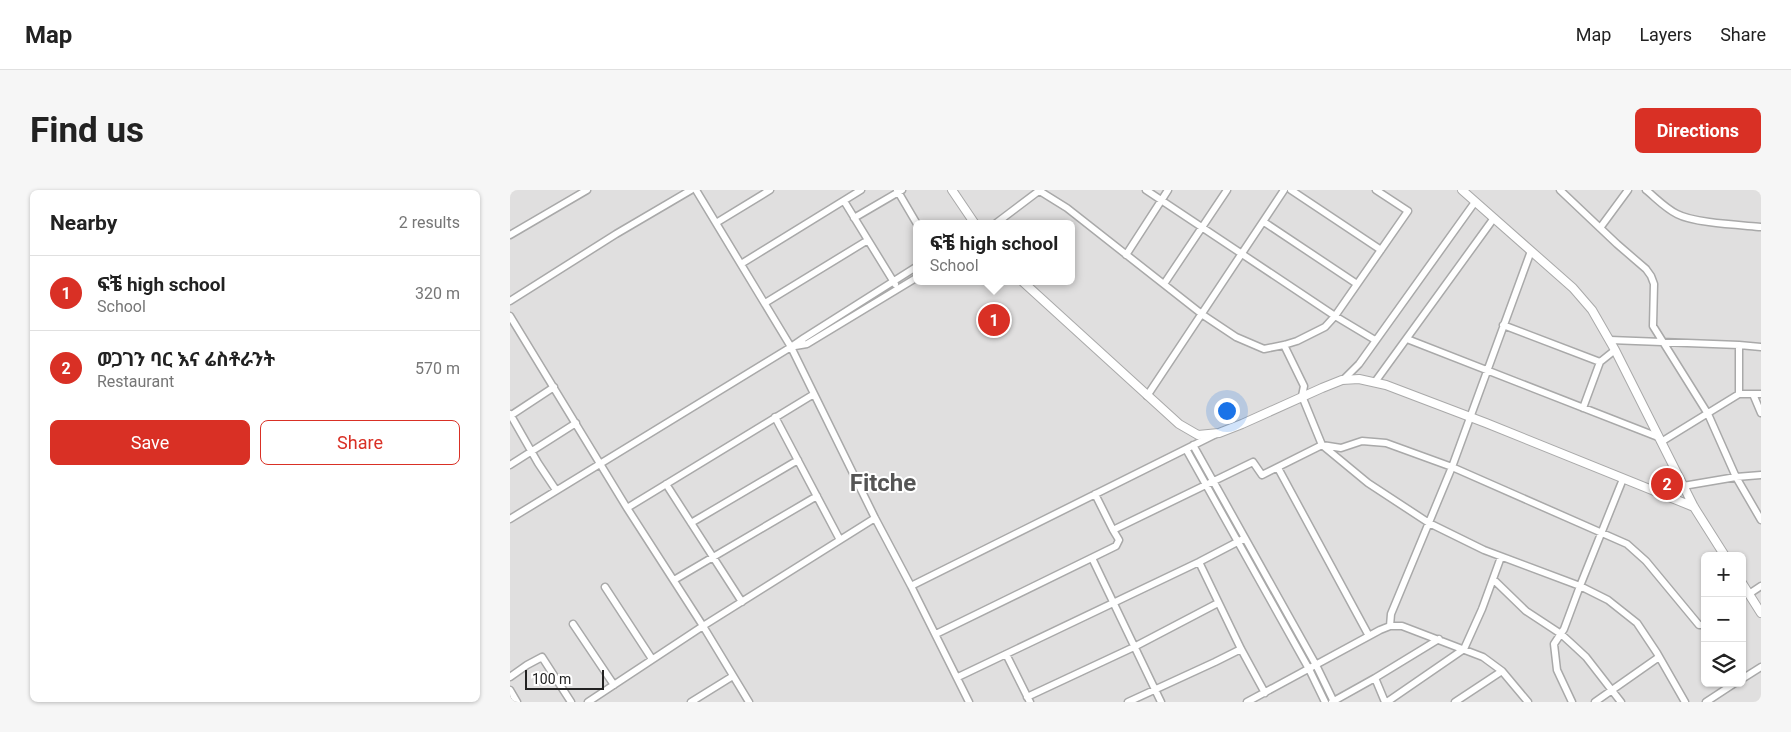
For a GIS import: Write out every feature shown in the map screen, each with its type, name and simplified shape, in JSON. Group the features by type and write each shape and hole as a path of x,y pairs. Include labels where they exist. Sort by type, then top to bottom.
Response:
{"street":[{"path":"510,235 587,190"},
{"path":"510,301 616,234 691,190"},
{"path":"696,190 791,347 875,518 912,586 970,702"},
{"path":"716,223 770,190"},
{"path":"741,264 861,190"},
{"path":"952,190 971,220"},
{"path":"1000,220 1039,190 1067,208 1202,315 1236,337 1264,349 1284,346 1325,327 1335,316 1408,211 1376,190"},
{"path":"1146,190 1335,316 1375,340"},
{"path":"1126,254 1168,190"},
{"path":"1164,284 1227,190"},
{"path":"1147,396 1284,190"},
{"path":"1291,190 1381,250"},
{"path":"1560,190 1646,269 1651,276 1654,284 1653,326 1708,414 1736,477 1761,520"},
{"path":"1600,228 1628,190"},
{"path":"1646,190 1678,215 1761,227"},
{"path":"854,218 899,191 915,220"},
{"path":"1466,191 1475,202 1582,298 1602,324 1694,507 1722,552"},
{"path":"844,201 899,290"},
{"path":"1343,380 1359,364 1475,202"},
{"path":"1375,382 1494,218"},
{"path":"1264,222 1357,284"},
{"path":"765,303 868,240"},
{"path":"1390,626 1391,614 1452,467 1531,251"},
{"path":"510,519 791,347 913,269"},
{"path":"791,347 807,344 913,280"},
{"path":"1026,285 1179,424 1198,435 1219,433"},
{"path":"510,316 601,462 627,508 704,626 749,702"},
{"path":"1503,325 1600,362"},
{"path":"1407,339 1659,440"},
{"path":"1610,340 1739,345 1761,348"},
{"path":"1739,345 1739,394"},
{"path":"1284,346 1304,386 1302,396 1322,445 1368,483 1429,523 1484,550 1580,586 1608,600 1638,623 1685,702"},
{"path":"1583,408 1600,362 1615,350"},
{"path":"912,586 1193,445 1302,396 1343,380 1359,379 1386,385 1694,507"},
{"path":"554,387 510,416 556,490"},
{"path":"627,508 814,394"},
{"path":"1659,440 1708,414 1739,394 1761,394"},
{"path":"1753,394 1761,413"},
{"path":"775,417 840,540"},
{"path":"510,465 576,422"},
{"path":"1113,530 1253,462 1262,476 1322,445 1341,448 1362,441 1386,443 1452,467 1627,544 1646,561 1699,625 1701,625"},
{"path":"1193,445 1316,665 1333,702 1438,639"},
{"path":"1186,449 1309,669 1325,702"},
{"path":"691,523 798,460"},
{"path":"1278,468 1369,636"},
{"path":"1683,486 1736,477 1761,475"},
{"path":"1572,702 1555,663 1554,644 1561,634 1623,478"},
{"path":"666,484 742,602"},
{"path":"936,634 1116,546 1119,540 1095,494"},
{"path":"674,580 817,496"},
{"path":"588,702 652,659 875,518"},
{"path":"958,677 1199,562 1245,538"},
{"path":"1375,678 1386,702 1464,649 1494,580 1501,557"},
{"path":"1092,558 1160,702"},
{"path":"1199,562 1241,649 1265,692"},
{"path":"1494,580 1526,611 1561,634 1586,657 1621,702"},
{"path":"1746,597 1761,586"},
{"path":"605,587 652,659"},
{"path":"1746,589 1761,613"},
{"path":"1006,654 1029,699 1218,603"},
{"path":"573,624 614,685"},
{"path":"1247,702 1390,626 1402,626 1482,657 1502,671 1528,702"},
{"path":"1128,702 1241,649"},
{"path":"510,677 542,657 571,702"},
{"path":"1595,702 1659,657"},
{"path":"1746,676 1761,667"},
{"path":"1455,702 1502,671"},
{"path":"691,702 733,676"},
{"path":"1706,702 1729,687"},
{"path":"510,690 517,702"}],"shaded area":[{"path":"510,190 1761,190 1761,702 510,702"}],"place":[{"name":"ፍቼ high school","path":"994,320"},
{"name":"ወጋገን ባር እና ሬስቶራንት","path":"1667,484"}],"district":[{"name":"Fitche","path":"883,483"}]}
